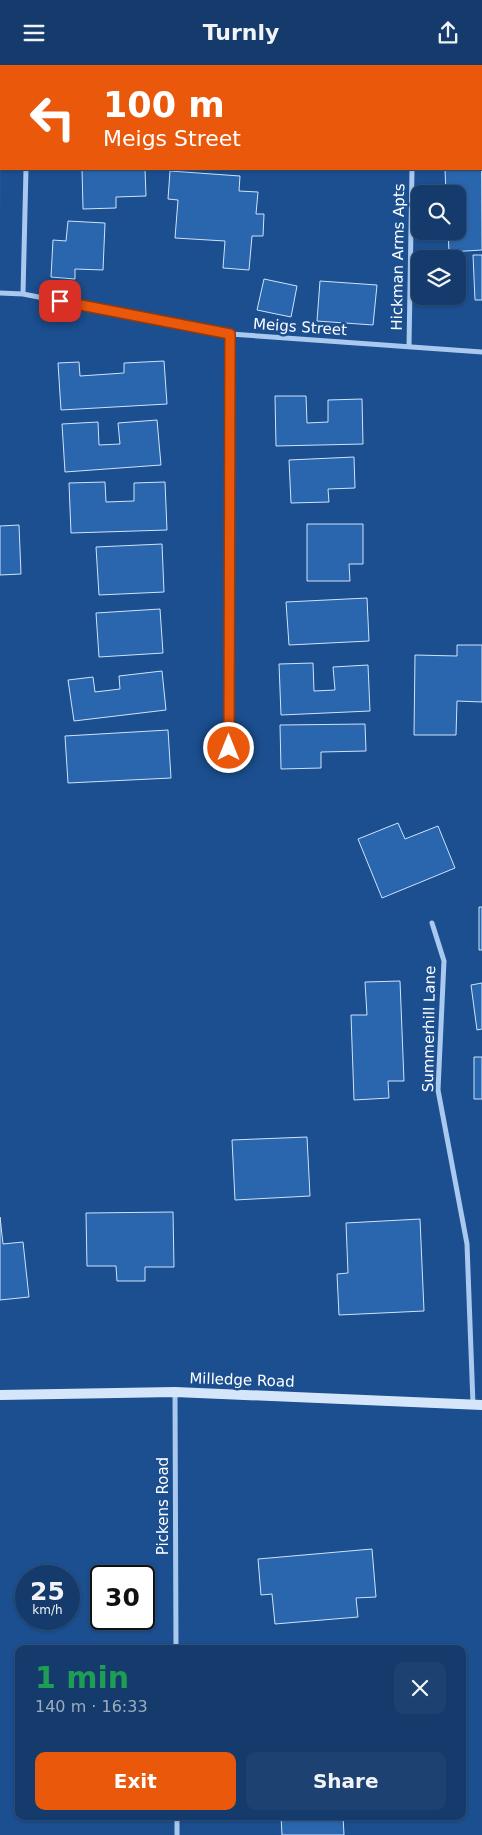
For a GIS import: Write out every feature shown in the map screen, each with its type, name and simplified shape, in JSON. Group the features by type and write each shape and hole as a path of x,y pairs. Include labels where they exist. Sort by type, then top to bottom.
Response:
{"street":[{"path":"23,293 26,170"},
{"name":"Hickman Arms Apts","path":"409,347 412,170"},
{"name":"Meigs Street","path":"0,293 23,293 230,334 482,352"},
{"path":"229,748 230,334"},
{"name":"Summerhill Lane","path":"432,923 444,961 438,1090 467,1244 478,1405"},
{"name":"Milledge Road","path":"0,1395 175,1392 478,1405"},
{"name":"Pickens Road","path":"175,1392 176,1645"},
{"path":"177,1820 177,1835"}],"building":[{"path":"82,170 145,170 146,196 116,197 116,208 83,209"},
{"path":"445,170 482,170 482,250 449,250 448,240 466,240 466,185 446,185"},
{"path":"170,171 240,176 239,191 258,192 256,214 264,214 263,236 252,236 249,270 223,268 225,241 175,238 178,200 168,199"},
{"path":"68,221 105,223 103,270 75,269 75,279 51,277 53,240 66,241"},
{"path":"473,255 482,255 482,300 475,300"},
{"path":"264,279 297,286 291,317 257,310"},
{"path":"320,281 377,285 373,325 317,321"},
{"path":"164,361 167,404 61,410 58,363 79,362 80,376 124,373 124,363"},
{"path":"275,396 306,396 307,423 328,422 328,400 362,399 363,444 276,446"},
{"path":"157,420 161,465 65,472 62,424 98,422 99,445 120,444 118,423"},
{"path":"354,457 355,488 328,489 329,502 291,503 289,460"},
{"path":"105,482 106,502 134,501 134,483 165,482 167,530 71,533 69,483"},
{"path":"307,524 363,524 363,564 349,564 350,581 307,581"},
{"path":"19,525 21,574 0,575 0,526"},
{"path":"162,544 164,592 99,595 96,547"},
{"path":"367,598 369,641 289,645 286,602"},
{"path":"160,609 163,653 99,657 96,613"},
{"path":"457,645 482,645 482,702 457,701 456,735 414,735 415,655 457,656"},
{"path":"313,663 314,691 335,690 333,667 368,665 370,711 281,715 279,664"},
{"path":"162,671 166,710 74,721 68,680 93,677 95,692 120,689 119,676"},
{"path":"365,724 366,751 321,752 321,768 281,769 280,725"},
{"path":"168,730 171,778 68,783 65,736"},
{"path":"398,823 405,839 438,826 455,868 382,898 358,839"},
{"path":"479,907 482,907 482,950 479,950"},
{"path":"400,981 404,1081 388,1081 389,1098 354,1100 351,1015 367,1015 365,982"},
{"path":"482,983 482,1029 477,1030 471,985"},
{"path":"474,1057 482,1057 482,1099 474,1099"},
{"path":"307,1137 310,1196 235,1200 232,1140"},
{"path":"173,1212 174,1267 145,1267 145,1281 117,1281 116,1266 87,1266 86,1213"},
{"path":"0,1217 3,1244 23,1242 29,1297 0,1300"},
{"path":"420,1219 424,1311 339,1315 337,1274 348,1273 346,1223"},
{"path":"372,1549 376,1597 356,1598 358,1617 275,1624 272,1594 261,1595 258,1559"},
{"path":"281,1820 343,1820 344,1835 282,1835"}],"route":[{"path":"60,301 230,334 229,748"}]}
